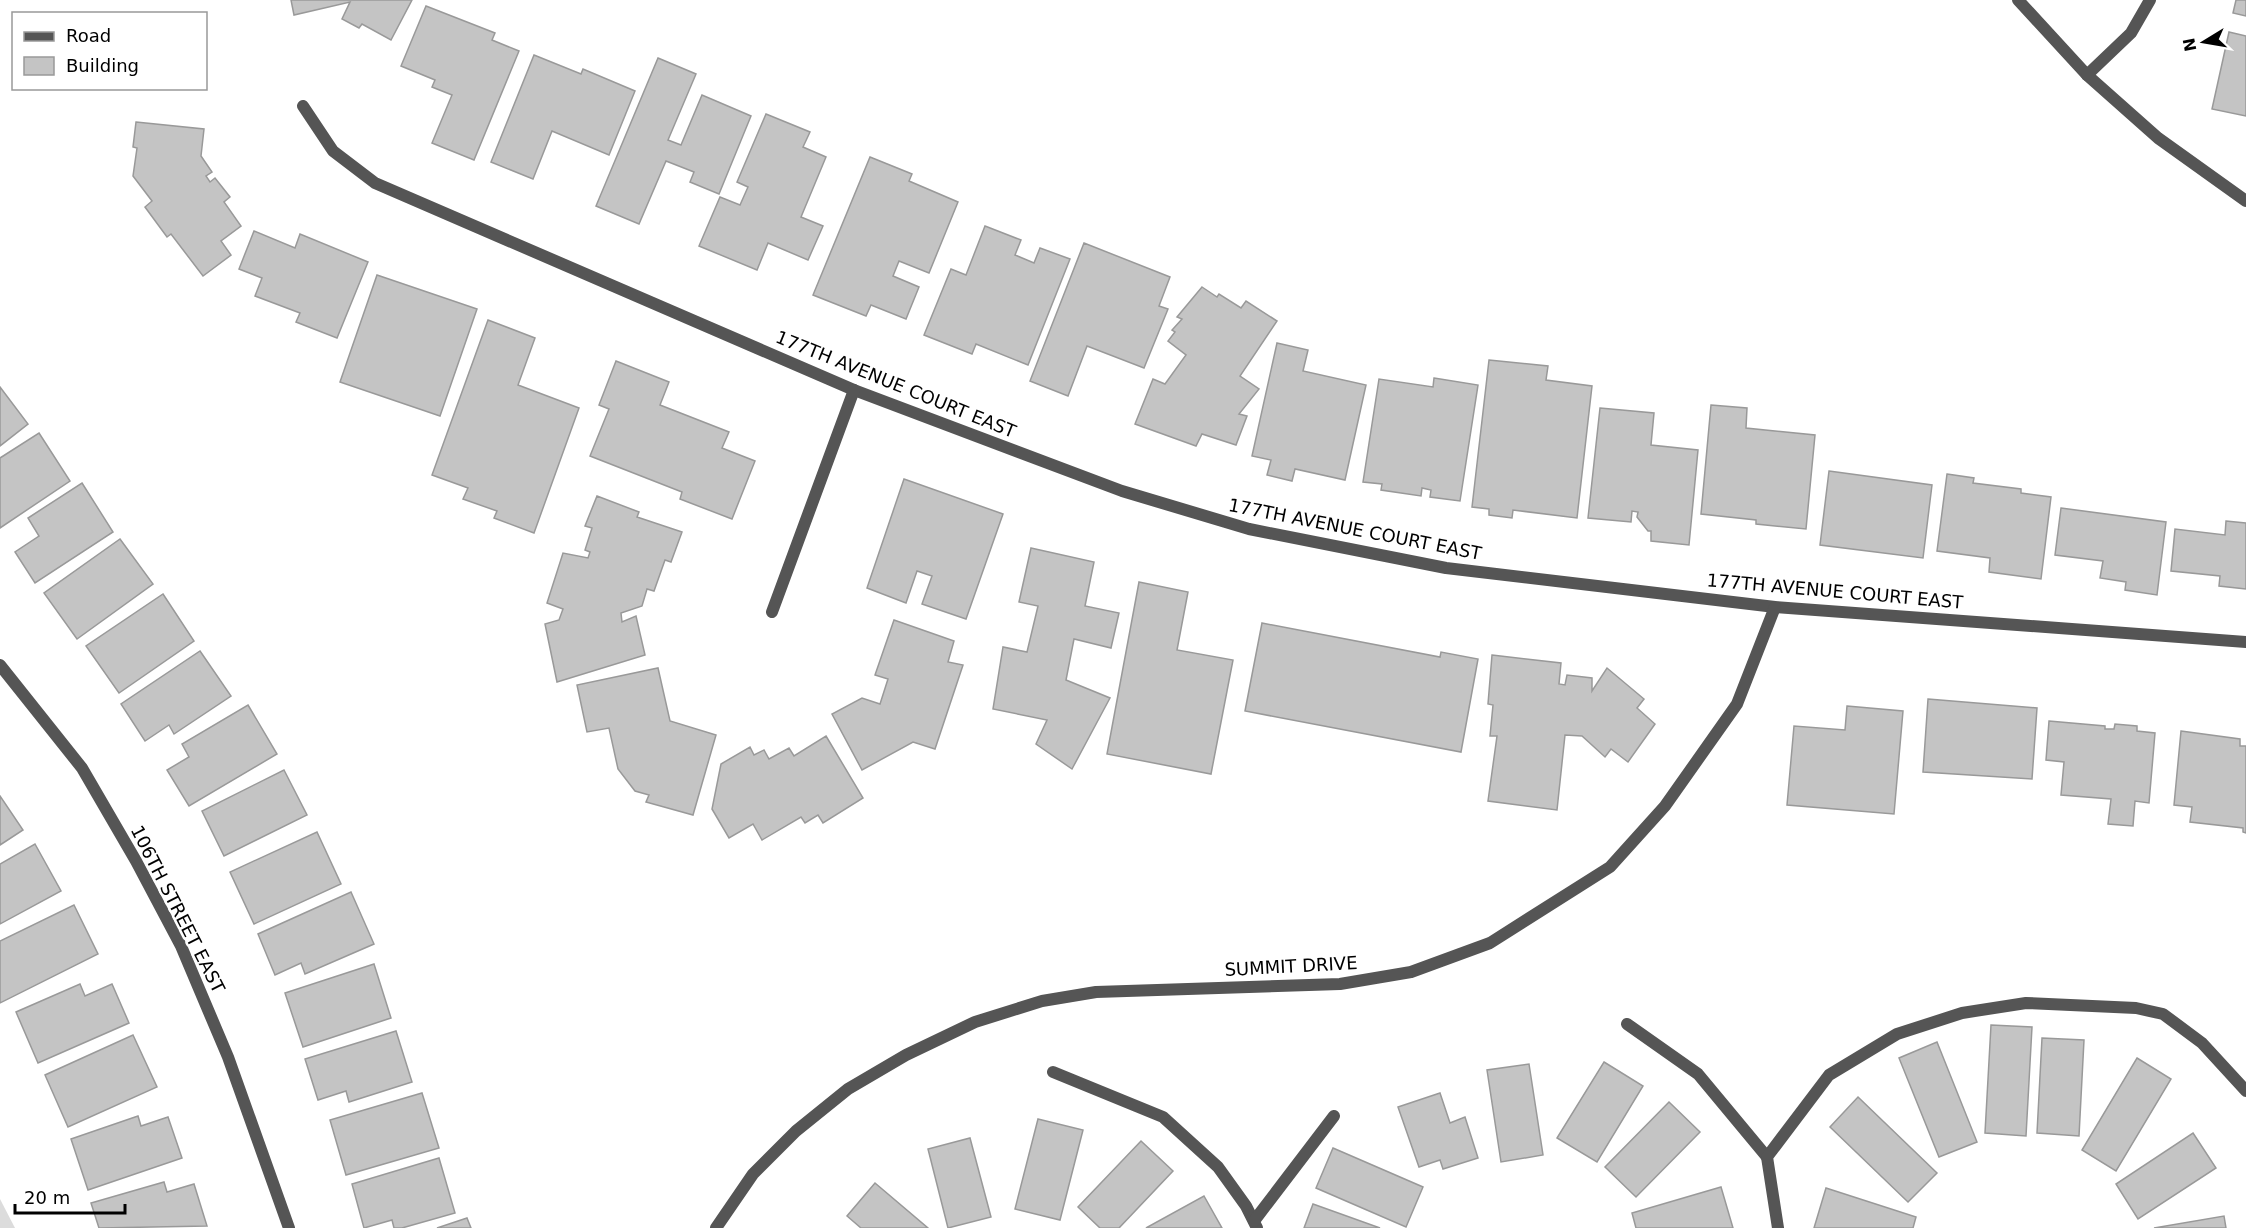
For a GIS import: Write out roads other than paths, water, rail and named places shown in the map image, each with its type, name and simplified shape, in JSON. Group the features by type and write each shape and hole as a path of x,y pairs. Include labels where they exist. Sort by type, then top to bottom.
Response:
{"street":[{"path":"2018,0 2087,75 2158,138 2246,201"},
{"path":"2087,75 2132,33 2150,0"},
{"name":"177TH AVENUE COURT EAST","path":"303,106 333,151 375,183 854,390 1122,491 1249,529 1446,568 1775,607 2246,642"},
{"path":"772,612 854,390"},
{"name":"SUMMIT DRIVE","path":"716,1228 753,1174 796,1131 848,1089 906,1055 975,1022 1042,1001 1096,992 1340,984 1411,972 1490,943 1610,867 1665,806 1737,704 1775,607"},
{"name":"106TH STREET EAST","path":"0,665 82,768 136,861 181,946 228,1057 289,1228"},
{"path":"1767,1157 1829,1074 1897,1034 1962,1014 2026,1003 2136,1008 2163,1014 2202,1043 2246,1092"},
{"path":"1627,1024 1698,1074 1767,1157 1778,1228"},
{"path":"1053,1072 1163,1117 1218,1167 1246,1206 1255,1225 1334,1116"}]}
